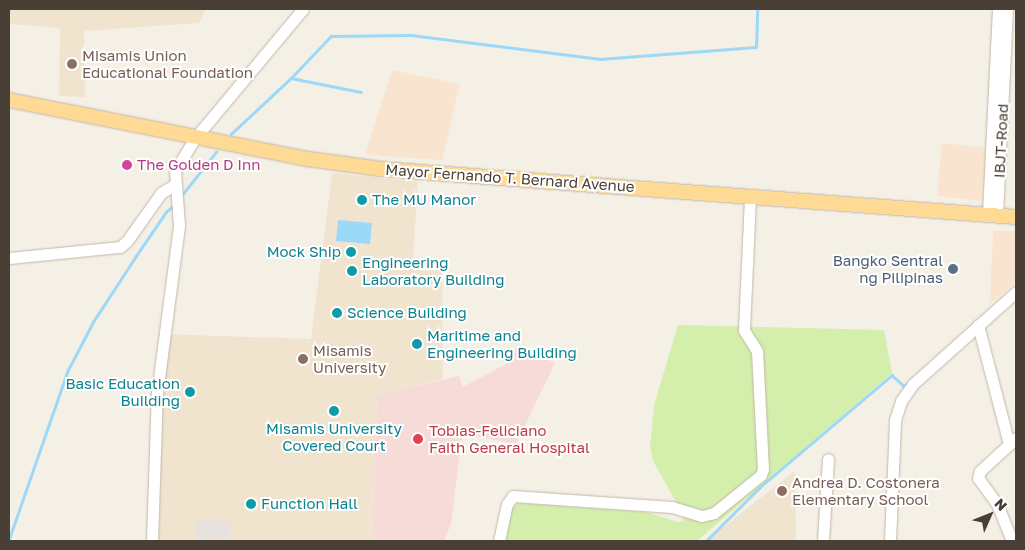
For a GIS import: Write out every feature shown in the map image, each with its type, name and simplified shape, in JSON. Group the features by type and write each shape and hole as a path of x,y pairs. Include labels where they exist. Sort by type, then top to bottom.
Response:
{"main road":[{"name":"Mayor Fernando T. Bernard Avenue","path":"9,100 195,138 333,163 381,169 1016,217"}],"street":[{"path":"152,541 157,393 180,217 174,185 177,164 195,138 303,9"},
{"name":"IBJT-Road","path":"994,178 998,9"},
{"name":"IBJT-Road","path":"992,214 1007,9"},
{"path":"9,258 120,247 127,241 161,193 174,185"},
{"path":"499,541 507,504 513,496 672,507 702,516 714,513 761,475 763,469 757,351 744,330 750,196"},
{"path":"890,541 895,420 900,401 912,384 1016,292"},
{"path":"978,325 1013,441 980,471 978,478 997,504 1012,541"},
{"path":"823,541 828,459"}],"shaded area":[{"name":"Misamis Union Educational Foundation","path":"9,9 206,9 199,23 84,31 85,97 59,96 60,28 9,24"},
{"path":"392,70 460,84 442,160 365,155"},
{"path":"942,143 988,148 982,201 937,196"},
{"name":"Misamis University","path":"332,173 418,182 413,257 442,259 443,379 377,395 372,541 159,541 164,334 311,339"},
{"path":"993,231 1016,231 1016,282 990,304"},
{"name":"Tobias-Feliciano Faith General Hospital","path":"517,345 555,363 516,444 462,434 451,524 444,541 372,541 377,395 459,376 463,387 510,362"},
{"name":"Andrea D. Costonera Elementary School","path":"795,471 796,541 709,541 717,532"},
{"path":"196,520 230,521 230,541 196,541"}],"green space":[{"path":"678,325 884,330 892,373 697,541 503,541 512,507 521,503 646,512 678,522 683,521 684,516 653,461 650,447 654,405"}],"water":[{"path":"338,220 372,223 370,244 336,241"}],"waterway":[{"path":"291,78 331,36 411,35 600,59 756,47 757,9"},
{"path":"231,134 291,78 361,92"},
{"path":"182,195 216,152"},
{"path":"9,539 68,370 93,322 166,212 174,205"},
{"path":"706,541 760,487 892,375 904,386 908,383"}],"place":[{"name":"Misamis Union Educational Foundation","path":"72,64"},
{"name":"The Golden D Inn","path":"127,165"},
{"name":"The MU Manor","path":"362,200"},
{"name":"Mock Ship","path":"351,252"},
{"name":"Bangko Sentral ng Pilipinas","path":"953,269"},
{"name":"Engineering Laboratory Building","path":"352,271"},
{"name":"Science Building","path":"337,313"},
{"name":"Maritime and Engineering Building","path":"417,344"},
{"name":"Misamis University","path":"303,359"},
{"name":"Basic Education Building","path":"190,392"},
{"name":"Misamis University Covered Court","path":"334,411"},
{"name":"Tobias-Feliciano Faith General Hospital","path":"418,439"},
{"name":"Andrea D. Costonera Elementary School","path":"782,491"},
{"name":"Function Hall","path":"251,504"}]}
